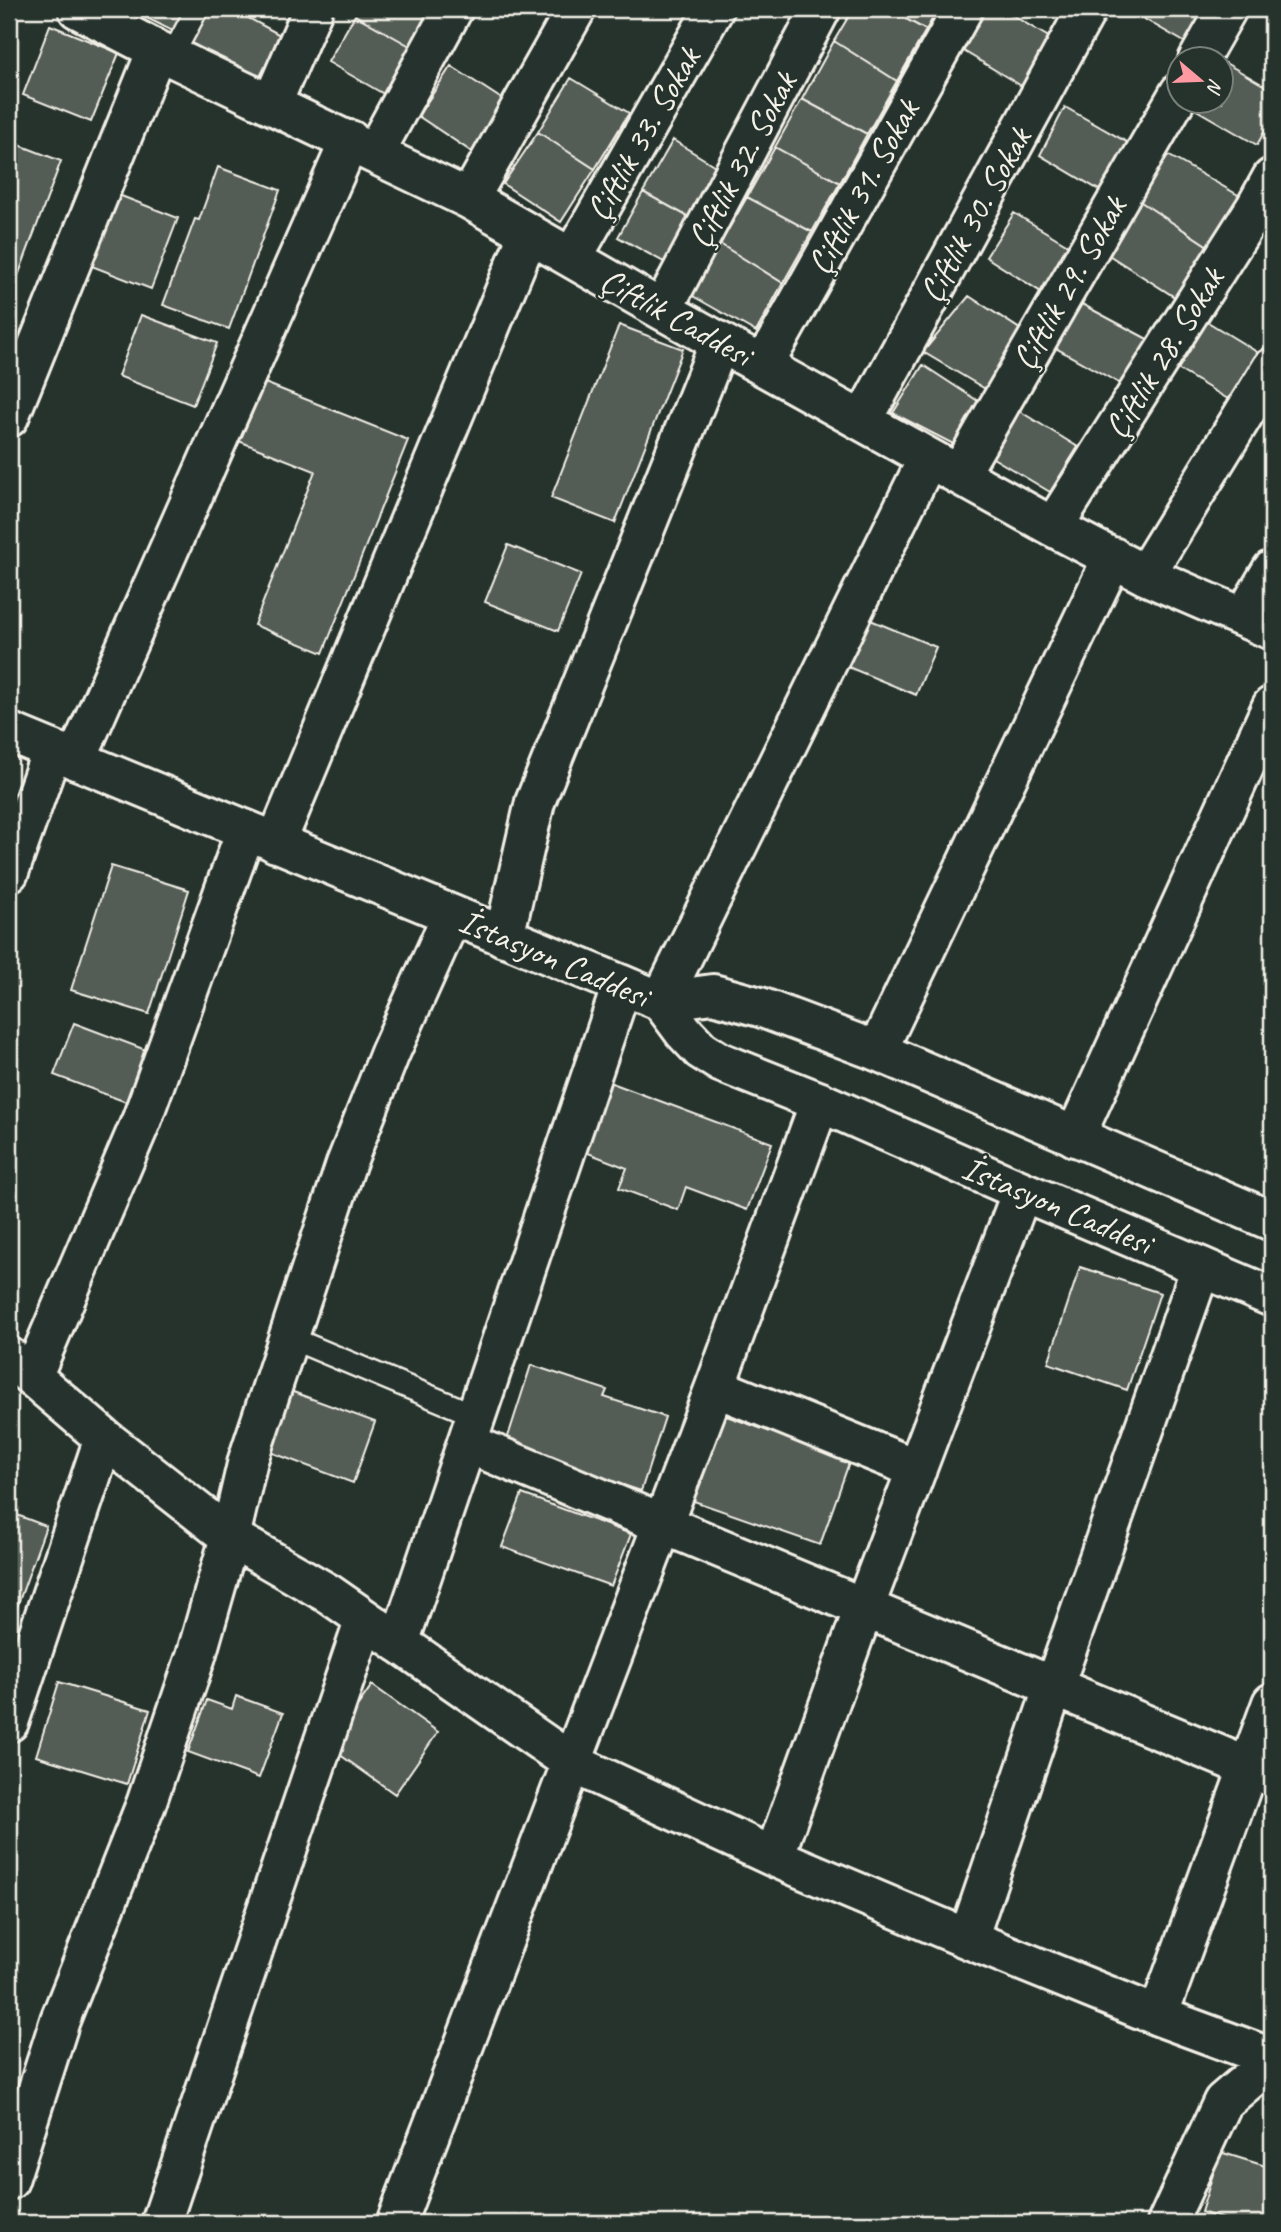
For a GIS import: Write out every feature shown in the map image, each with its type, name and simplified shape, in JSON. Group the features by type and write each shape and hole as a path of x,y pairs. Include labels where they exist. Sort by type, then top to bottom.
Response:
{"street":[{"name":"Çiftlik Caddesi","path":"78,9 470,199 662,310 1053,527 1145,575 1258,623"},
{"path":"272,103 313,9"},
{"path":"9,872 362,146 453,9"},
{"path":"470,199 576,9"},
{"name":"Çiftlik 33. Sokak","path":"572,258 714,9"},
{"name":"Çiftlik 32. Sokak","path":"662,310 821,9"},
{"name":"Çiftlik 31. Sokak","path":"763,366 963,9"},
{"name":"Çiftlik 30. Sokak","path":"863,420 1087,9"},
{"path":"1206,46 1227,9"},
{"path":"9,416 164,53"},
{"name":"Çiftlik 29. Sokak","path":"661,1001 944,466 1166,114"},
{"name":"Çiftlik 28. Sokak","path":"1053,527 1272,178"},
{"path":"529,233 261,837 142,1119 20,1367 104,1438 230,1537 329,1594 572,1763 774,1857 968,1939 1272,2059 1223,2102 1167,2223"},
{"path":"504,937 535,802 720,342"},
{"path":"1145,575 1272,368"},
{"path":"877,1051 1112,557"},
{"path":"1258,623 1272,570"},
{"path":"1075,1137 1272,706"},
{"name":"İstasyon Caddesi","path":"9,732 661,1001 701,1050 720,1062 820,1102 1272,1297"},
{"path":"9,2180 60,2020 146,1804 195,1656 230,1537 248,1460 346,1164 390,1053 452,915"},
{"path":"399,1643 622,985"},
{"path":"661,1001 713,994 734,998 877,1051 1075,1137 1271,1216"},
{"path":"396,2223 715,1387 820,1102"},
{"path":"774,1857 864,1608 1022,1191"},
{"path":"968,1939 1202,1267"},
{"path":"715,1387 917,1469"},
{"path":"472,1430 663,1524 1261,1772"},
{"path":"9,1721 104,1438"},
{"path":"161,2223 365,1619"},
{"path":"1158,2016 1261,1772 1272,1703"}],"lane":[{"path":"164,53 197,9"},
{"path":"288,1337 472,1430"}],"building":[{"path":"129,9 190,9 177,33"},
{"path":"206,9 232,9 282,36 258,80 188,41"},
{"path":"358,9 440,9 417,50 355,15"},
{"path":"853,9 888,9 926,30 897,81 834,41"},
{"path":"888,9 938,9 926,30"},
{"path":"973,9 1002,9 1052,39 1023,87 952,44"},
{"path":"1127,9 1206,9 1186,43"},
{"path":"355,15 417,50 389,97 328,62"},
{"path":"50,25 119,53 91,122 23,95"},
{"path":"834,41 897,81 867,134 802,99"},
{"path":"451,66 511,105 478,156 418,116"},
{"path":"1236,69 1272,90 1272,118 1257,145 1207,116 1236,116"},
{"path":"571,78 629,113 595,169 538,132"},
{"path":"802,99 867,134 840,183 775,147"},
{"path":"1065,107 1137,148 1111,197 1040,155"},
{"path":"538,132 595,169 561,222 503,184"},
{"path":"673,140 725,172 696,221 643,192"},
{"path":"9,141 61,161 9,300"},
{"path":"775,147 840,183 812,232 747,197"},
{"path":"1166,154 1247,200 1214,250 1138,200"},
{"path":"218,167 280,190 229,329 163,305 195,219 199,220"},
{"path":"643,192 696,221 671,266 618,237"},
{"path":"116,194 178,218 151,289 89,265"},
{"path":"747,197 812,232 783,283 720,244"},
{"path":"1138,200 1214,250 1181,301 1104,252"},
{"path":"1014,213 1078,251 1049,297 986,257"},
{"path":"720,244 783,283 756,332 691,295"},
{"path":"969,296 1029,335 992,393 923,352"},
{"path":"1078,302 1153,342 1128,388 1054,347"},
{"path":"1193,313 1262,355 1233,402 1164,361"},
{"path":"141,315 217,343 193,405 118,376"},
{"path":"619,325 683,349 615,523 551,498"},
{"path":"923,365 984,405 961,448 893,413"},
{"path":"255,379 408,440 323,653 254,625 315,471 231,438"},
{"path":"1016,409 1078,447 1050,492 988,455"},
{"path":"508,545 581,574 558,631 485,602"},
{"path":"868,619 936,647 916,695 848,667"},
{"path":"111,866 189,890 149,1014 71,990"},
{"path":"74,1023 146,1050 126,1102 54,1075"},
{"path":"596,1077 772,1143 747,1210 686,1187 678,1210 619,1188 627,1168 570,1146"},
{"path":"1080,1267 1160,1293 1127,1390 1048,1363"},
{"path":"531,1365 607,1390 604,1397 665,1417 641,1491 505,1446"},
{"path":"285,1389 375,1422 353,1483 262,1449"},
{"path":"715,1412 850,1460 820,1545 685,1498"},
{"path":"522,1494 631,1534 611,1586 502,1547"},
{"path":"9,1512 46,1526 9,1629"},
{"path":"59,1682 150,1710 127,1784 36,1756"},
{"path":"372,1685 438,1732 395,1794 329,1747"},
{"path":"236,1696 283,1713 259,1778 188,1752 207,1700 232,1709"},
{"path":"1220,2152 1272,2168 1272,2223 1236,2223 1201,2212"}]}
